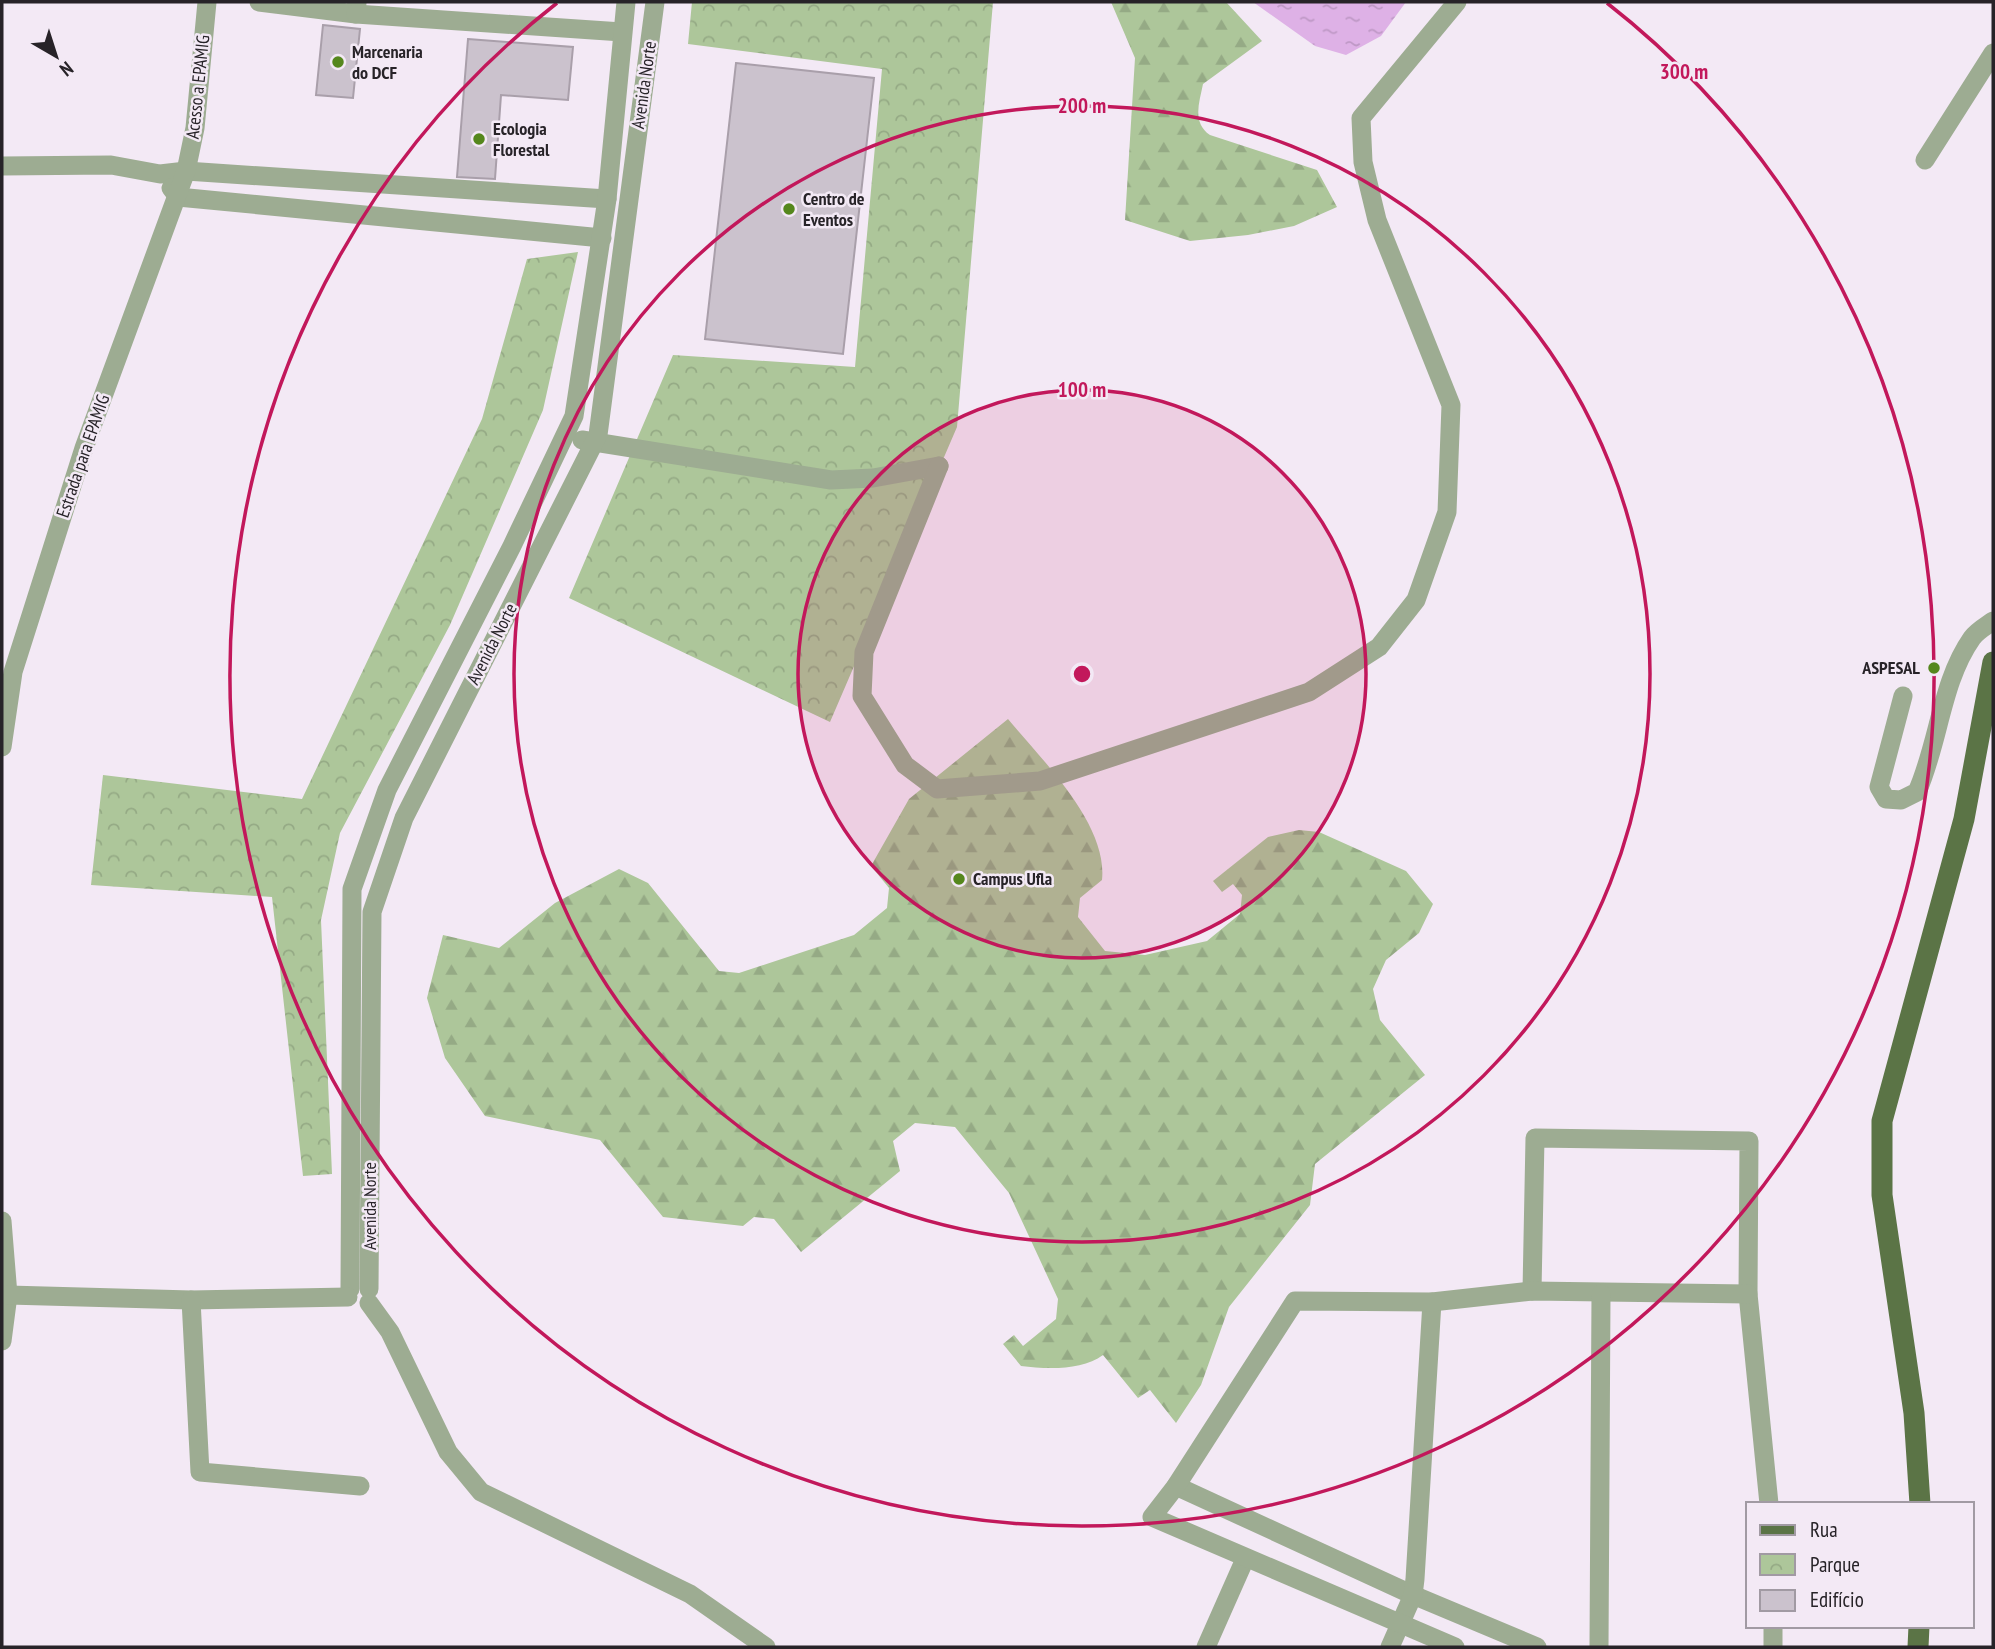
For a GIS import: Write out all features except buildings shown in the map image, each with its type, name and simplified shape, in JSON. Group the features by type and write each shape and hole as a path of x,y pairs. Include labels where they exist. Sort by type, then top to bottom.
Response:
{"main road":[{"path":"1920,1502 1914,1413 1882,1195 1882,1121 1964,819 1993,662"},
{"path":"1917,1647 1919,1628"}],"street":[{"name":"Acesso a EPAMIG","path":"186,171 195,128 207,2"},
{"path":"260,2 622,32"},
{"name":"Avenida Norte","path":"359,1295 352,889 387,790 574,416 607,199 626,2"},
{"name":"Avenida Norte","path":"359,1295 372,912 404,818 598,435 655,2"},
{"path":"564,438 831,480 873,478 939,466 864,652 862,696 905,765 937,789 1040,781 1309,692 1379,647 1416,600 1447,512 1451,405 1377,220 1363,162 1361,118 1457,2"},
{"path":"1925,160 1993,53"},
{"path":"2,166 111,165 160,174 186,171 607,199"},
{"name":"Estrada para EPAMIG","path":"2,747 13,672 84,448 186,171"},
{"path":"160,174 178,197 602,238"},
{"path":"407,218 408,187"},
{"path":"1903,696 1879,787 1886,799 1901,800 1917,792 1927,768 1958,662 1973,635 1993,621"},
{"path":"1532,1291 1535,1138 1749,1141 1748,1294 1769,1502"},
{"path":"2,1221 8,1295 2,1341"},
{"path":"1455,1647 1152,1517 1176,1486 1295,1301 1432,1302 1532,1291 1748,1294"},
{"path":"1599,1647 1601,1294"},
{"path":"8,1295 191,1300 359,1295 390,1332 448,1452 481,1492 690,1594 766,1647"},
{"path":"191,1300 200,1472 360,1486"},
{"path":"1390,1647 1413,1595 1432,1302"},
{"path":"1176,1486 1413,1595 1537,1647"},
{"path":"1206,1647 1245,1559"},
{"path":"1773,1628 1773,1647"}],"green space":[{"path":"692,2 993,2 957,427 830,722 569,598 673,355 855,367 882,69 688,44"},
{"path":"1111,2 1226,2 1262,41 1203,84 1198,112 1204,130 1210,135 1317,170 1337,207 1294,226 1248,235 1190,241 1125,220 1135,58"},
{"path":"578,252 543,410 450,625 340,833 321,920 332,1174 303,1176 272,897 91,885 103,775 302,799 482,419 527,259"},
{"path":"1008,719 1070,794 1095,837 1101,859 1102,880 1080,898 1078,917 1105,951 1145,955 1207,941 1240,914 1242,895 1233,884 1222,892 1213,881 1268,837 1299,830 1319,832 1406,871 1433,904 1419,933 1386,960 1373,989 1380,1020 1425,1075 1315,1164 1310,1205 1229,1307 1201,1385 1176,1423 1150,1390 1138,1398 1103,1355 1074,1366 1021,1366 1003,1344 1014,1335 1023,1346 1056,1319 1058,1299 1009,1193 955,1127 915,1123 893,1141 900,1171 801,1252 774,1219 754,1217 743,1226 663,1217 600,1140 485,1116 445,1058 427,998 443,935 499,948 555,903 619,869 648,883 719,971 739,973 854,935 887,908 889,888 871,866 909,799"}],"water":[{"path":"1253,2 1406,2 1381,36 1346,55 1315,46"}],"place":[{"name":"Marcenaria do DCF","path":"338,62"},
{"name":"Ecologia Florestal","path":"479,139"},
{"name":"Centro de Eventos","path":"789,209"},
{"name":"ASPESAL","path":"1934,668"},
{"name":"Campus Ufla","path":"959,879"}]}
